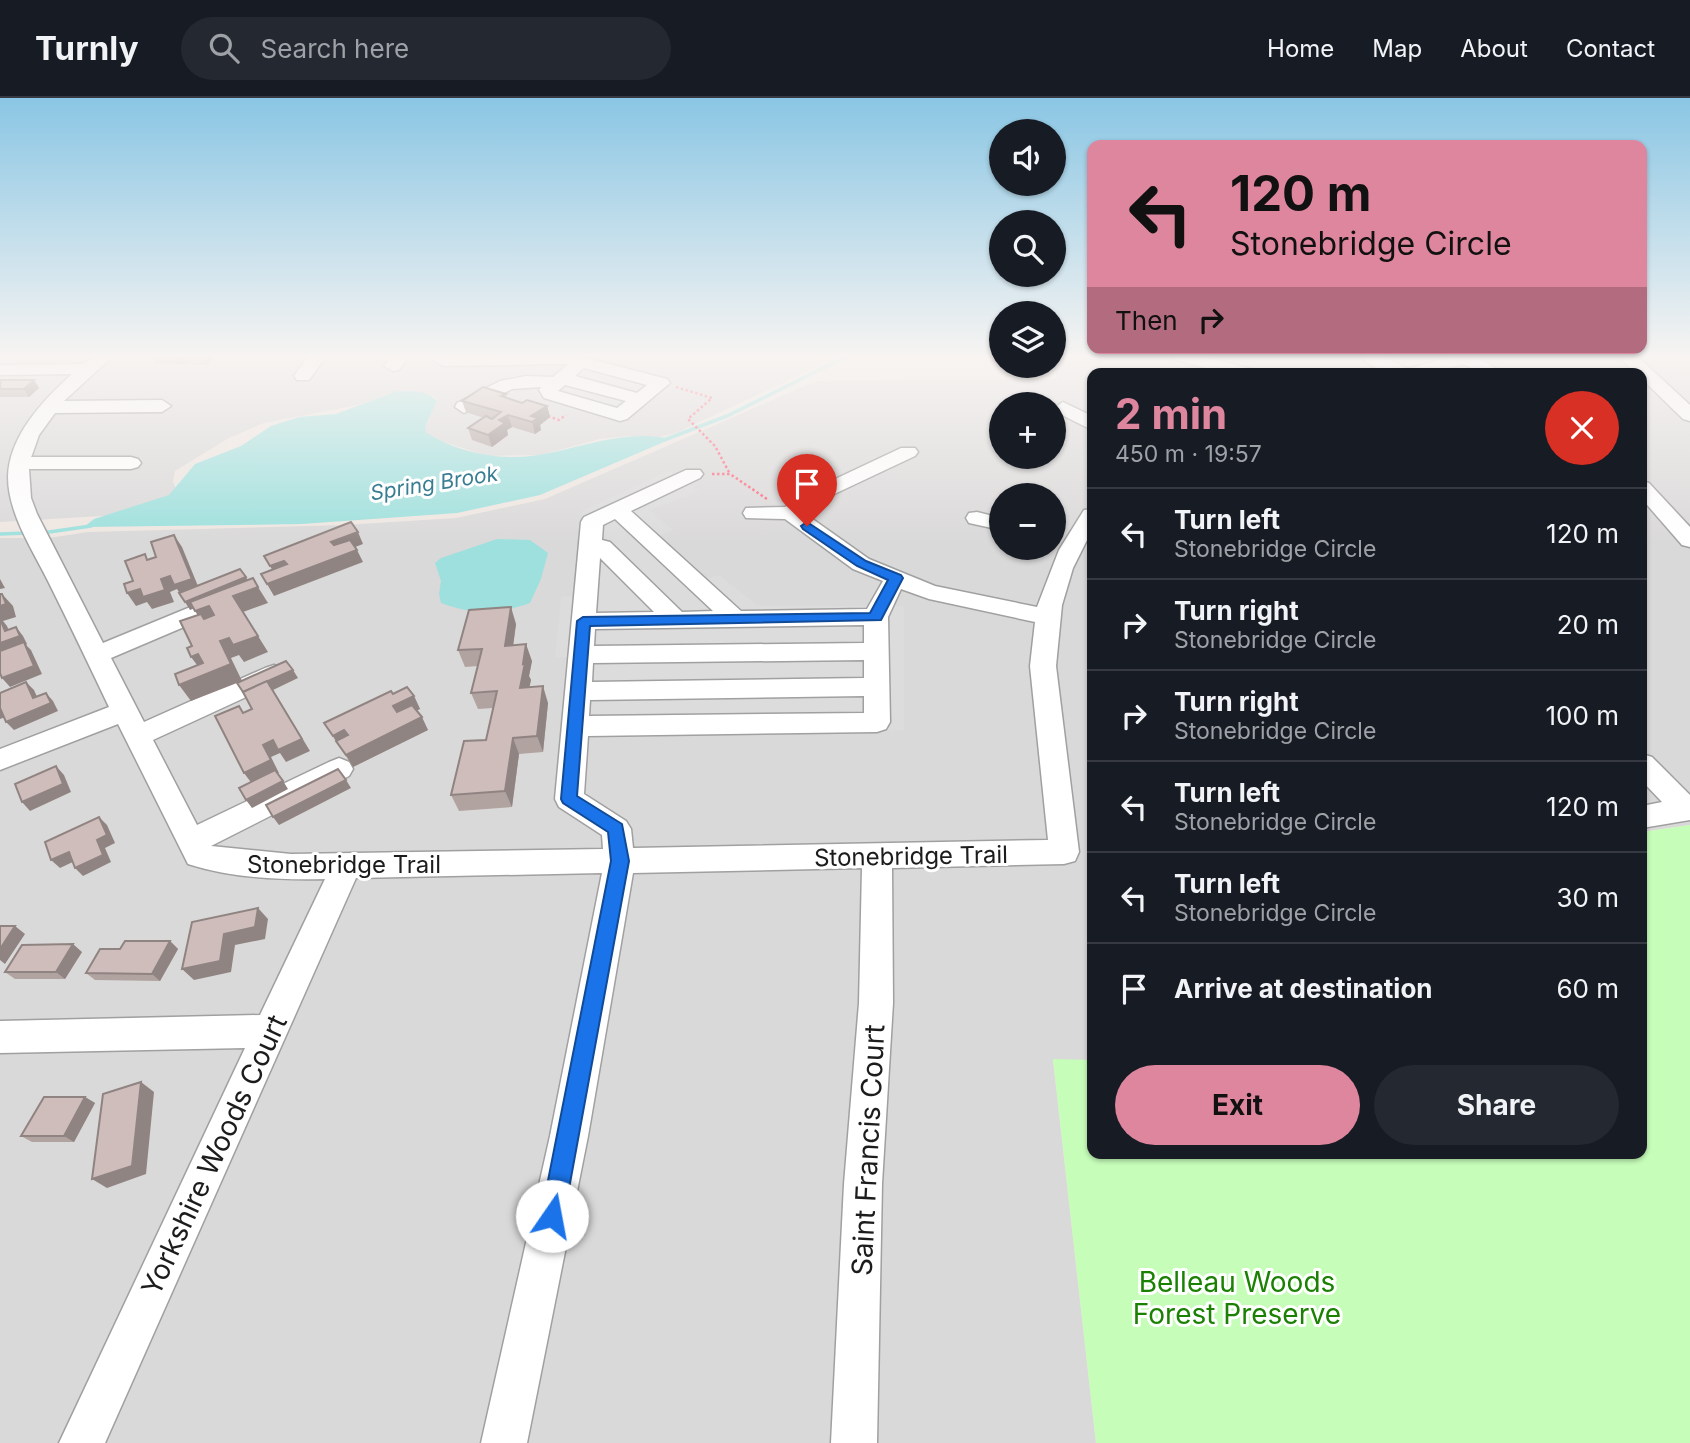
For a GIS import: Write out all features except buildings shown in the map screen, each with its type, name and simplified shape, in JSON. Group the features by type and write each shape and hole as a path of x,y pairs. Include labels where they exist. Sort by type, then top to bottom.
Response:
{"street":[{"path":"41,418 33,429 20,463 18,483 33,528 191,842 340,769"},
{"path":"754,513 790,513 821,493 908,452"},
{"path":"20,463 131,463"},
{"path":"504,1443 569,1136 620,861 616,829 569,799 592,522 693,474"},
{"path":"1647,493 1690,540"},
{"path":"617,510 735,619"},
{"path":"790,513 861,564 929,592 1046,618 1060,560"},
{"path":"977,518 989,521"},
{"path":"1066,537 1087,519"},
{"path":"590,543 601,547 676,620"},
{"path":"575,726 877,722 876,617 896,578"},
{"path":"96,655 237,597"},
{"path":"583,621 876,617"},
{"name":"Stonebridge Trail","path":"191,842 200,855 265,866 1064,852 1043,666 1046,618"},
{"path":"581,655 876,651"},
{"path":"0,760 131,724 283,670"},
{"path":"578,691 876,687"},
{"path":"1647,769 1688,809"},
{"path":"1647,816 1688,809"},
{"name":"Saint Francis Court","path":"855,1443 863,1184 876,1003 877,857"},
{"name":"Yorkshire Woods Court","path":"82,1443 346,866"},
{"path":"0,1037 271,1031"}],"path":[{"path":"689,418 715,446 730,474 790,513"},
{"path":"693,474 730,474"}],"shaded area":[{"path":"0,418 291,418 264,423 229,438 175,471 173,482 178,492 118,515 0,522"},
{"path":"429,418 709,418 676,433 656,438 629,436 600,439 541,455 487,456 438,440 424,432"},
{"path":"732,418 989,418 989,469 1066,469 1066,418 1087,418 1087,1060 1053,1060 1096,1443 0,1443 0,538 49,538 88,532 344,525 456,518 545,499"},
{"path":"1647,418 1685,418 1690,422 1690,825 1647,831"},
{"path":"669,470 699,491 650,510 673,530 658,537 704,580 719,575 758,606 904,606 904,730 566,739 569,657 555,658 561,597 578,595 582,511"}],"green space":[{"name":"Belleau Woods Forest Preserve","path":"1690,825 1690,1443 1096,1443 1053,1059 1087,1060 1087,1159 1647,1159 1647,831"}],"water":[{"path":"297,418 429,418 425,432 439,440 467,451 513,457 544,454 622,437 654,436 671,439 540,495 457,513 302,524 84,527 94,519 169,495 195,464 241,446 271,426"},
{"path":"497,539 530,540 548,553 541,579 530,603 486,612 464,610 441,603 441,581 435,563 441,558"}],"waterway":[{"name":"Spring Brook","path":"664,440 722,418"},
{"name":"Spring Brook","path":"42,533 91,526"},
{"name":"Spring Brook","path":"0,534 28,533"}],"route":[{"path":"552,1216 620,861 616,829 569,799 583,621 876,617 896,578 861,564 807,526"}]}
